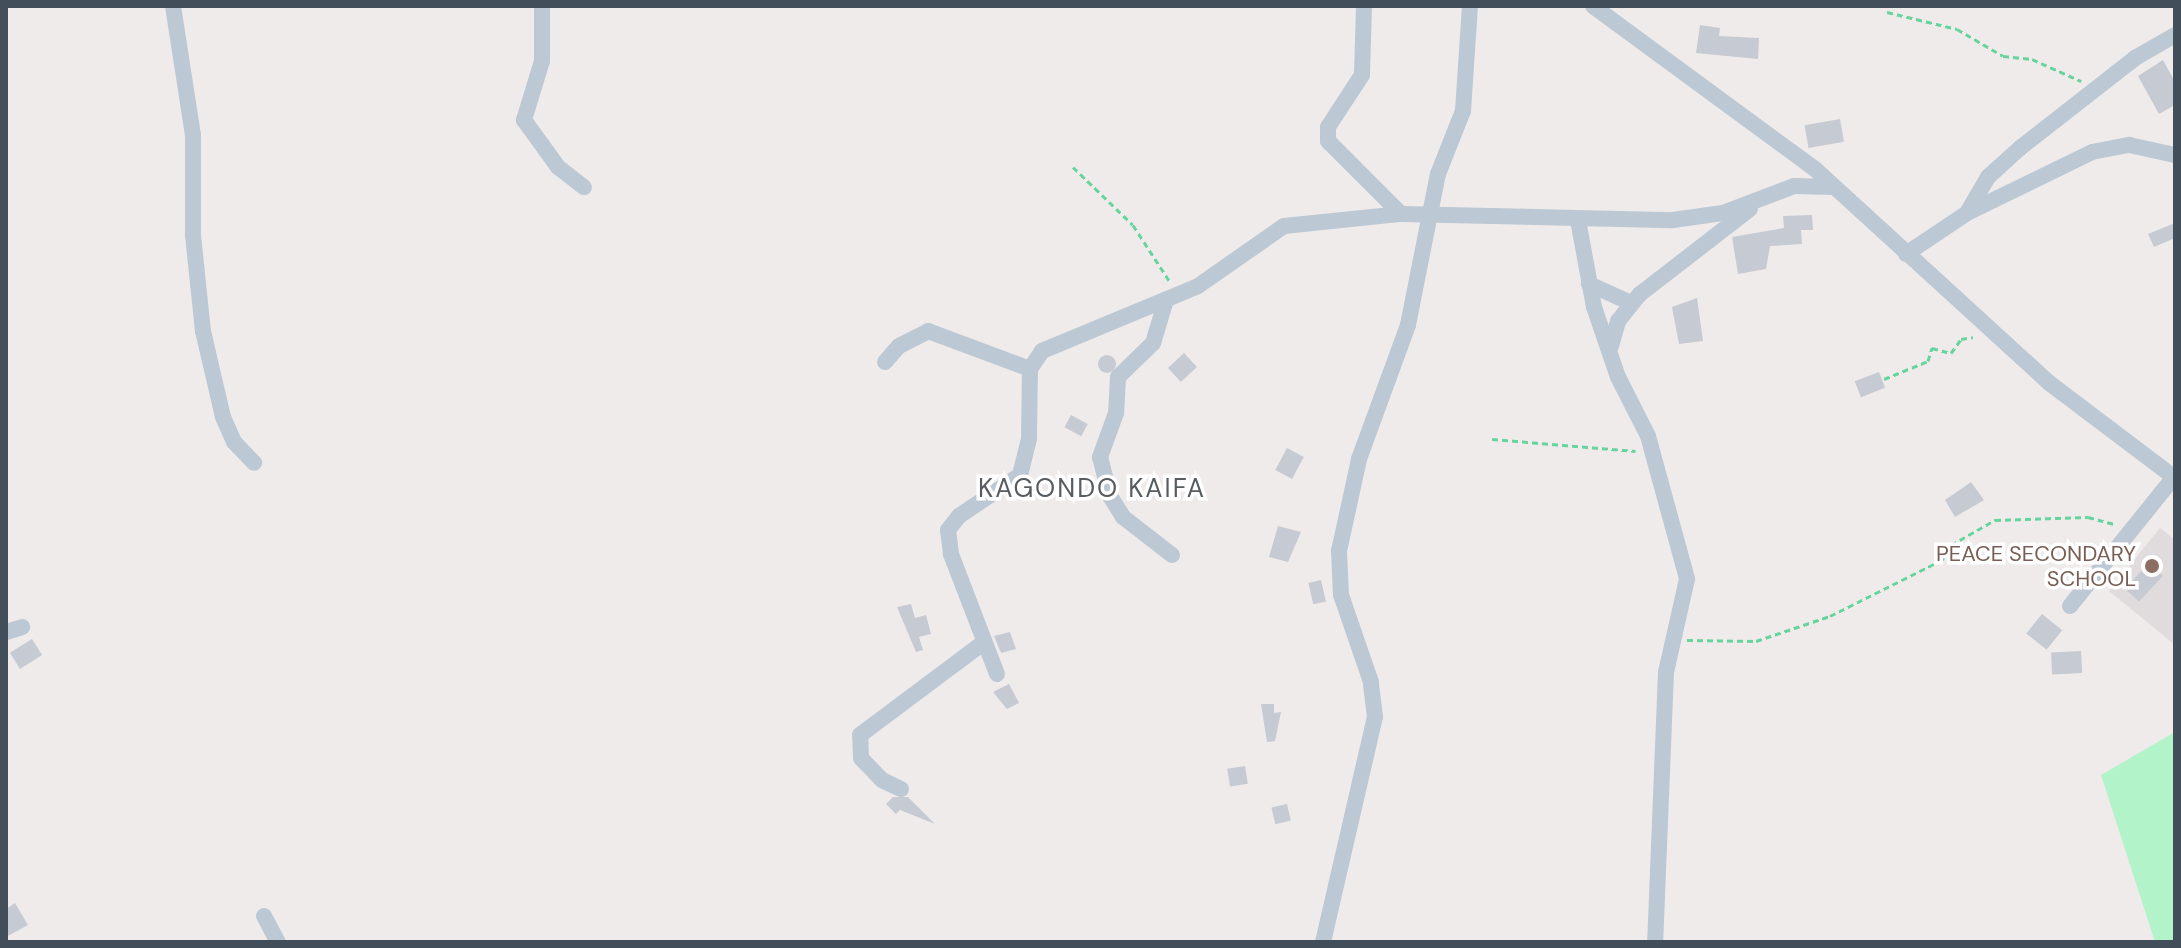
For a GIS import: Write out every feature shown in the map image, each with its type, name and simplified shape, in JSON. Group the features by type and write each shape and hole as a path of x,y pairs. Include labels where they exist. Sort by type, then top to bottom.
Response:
{"street":[{"path":"173,6 193,135 193,235 203,331 223,417 234,442 254,463"},
{"path":"542,6 542,61 524,120 558,167 584,187"},
{"path":"1364,6 1362,75 1328,127 1328,141 1401,214"},
{"path":"1323,942 1375,717 1371,682 1341,595 1339,551 1359,459 1408,325 1426,217 1463,111 1470,6"},
{"path":"1593,6 1834,187 2112,436 2174,478 2070,606"},
{"path":"1967,213 1988,177 2088,95 2175,35"},
{"path":"1906,254 1967,213 2113,144 2175,155"},
{"path":"1611,346 1631,303 1758,203 1794,186 1834,187"},
{"path":"997,674 983,643 948,530 959,516 1020,475 1029,438 1030,369 1053,345 1171,298 1284,226 1401,214 1426,217 1673,220 1758,203"},
{"path":"1578,220 1589,284 1611,346 1618,377 1652,450 1687,579 1666,672 1655,942"},
{"path":"1589,284 1631,303"},
{"path":"1171,298 1153,343 1118,377 1116,413 1100,457 1110,496 1123,517 1172,555"},
{"path":"885,362 909,339 928,331 1030,369"},
{"path":"901,789 882,780 861,758 860,735 983,643"},
{"path":"264,916 278,942"}],"path":[{"path":"1887,12 1957,29 2003,56 2075,76 2088,95"},
{"path":"1073,167 1133,225 1171,298"},
{"path":"1884,379 1928,361 1932,348 1951,353 1961,339 1996,334"},
{"path":"1492,439 1652,450"},
{"path":"1675,638 1756,641 1830,616 1942,560 1976,528 2011,515 2041,523 2101,518 2131,531"}],"shaded area":[{"name":"PEACE SECONDARY SCHOOL","path":"2160,528 2175,540 2175,645 2109,591"}],"green space":[{"path":"2175,732 2175,942 2155,942 2101,775"}],"building":[{"path":"1700,25 1720,28 1719,36 1759,38 1758,59 1696,53"},
{"path":"2163,60 2175,82 2175,105 2159,114 2138,76"},
{"path":"1840,119 1844,142 1809,148 1805,125"},
{"path":"1812,215 1813,230 1801,230 1802,244 1770,246 1766,269 1738,274 1732,237 1784,228 1783,216"},
{"path":"2175,223 2175,238 2154,247 2148,234"},
{"path":"1697,298 1703,341 1679,344 1672,307"},
{"path":"1184,353 1197,367 1181,382 1168,368"},
{"path":"1103,355 1111,355 1116,364 1114,371 1103,373 1098,368 1098,360"},
{"path":"1879,372 1885,388 1861,397 1855,381"},
{"path":"1071,415 1088,424 1081,436 1064,427"},
{"path":"1287,448 1304,457 1292,479 1275,470"},
{"path":"1971,482 1984,500 1955,517 1945,500"},
{"path":"1278,526 1301,532 1288,562 1269,557"},
{"path":"2149,563 2163,576 2139,602 2125,589"},
{"path":"1321,580 1326,601 1313,604 1308,583"},
{"path":"911,604 915,618 926,615 931,634 919,637 923,650 916,652 897,607"},
{"path":"2042,614 2062,630 2046,650 2026,633"},
{"path":"1010,632 1016,649 1001,653 994,636"},
{"path":"32,639 42,655 20,669 10,653"},
{"path":"2081,651 2082,673 2052,675 2051,653"},
{"path":"1009,684 1019,703 1007,709 993,692"},
{"path":"1261,704 1274,704 1274,713 1281,712 1275,741 1267,742"},
{"path":"1245,766 1248,784 1230,787 1227,769"},
{"path":"893,797 908,797 935,824 900,810 896,814 886,804"},
{"path":"1287,804 1291,821 1275,824 1271,808"},
{"path":"15,903 28,925 6,937 6,909"}],"place":[{"name":"PEACE SECONDARY SCHOOL","path":"2152,566"}],"district":[{"name":"KAGONDO KAIFA","path":"1092,489"}]}
